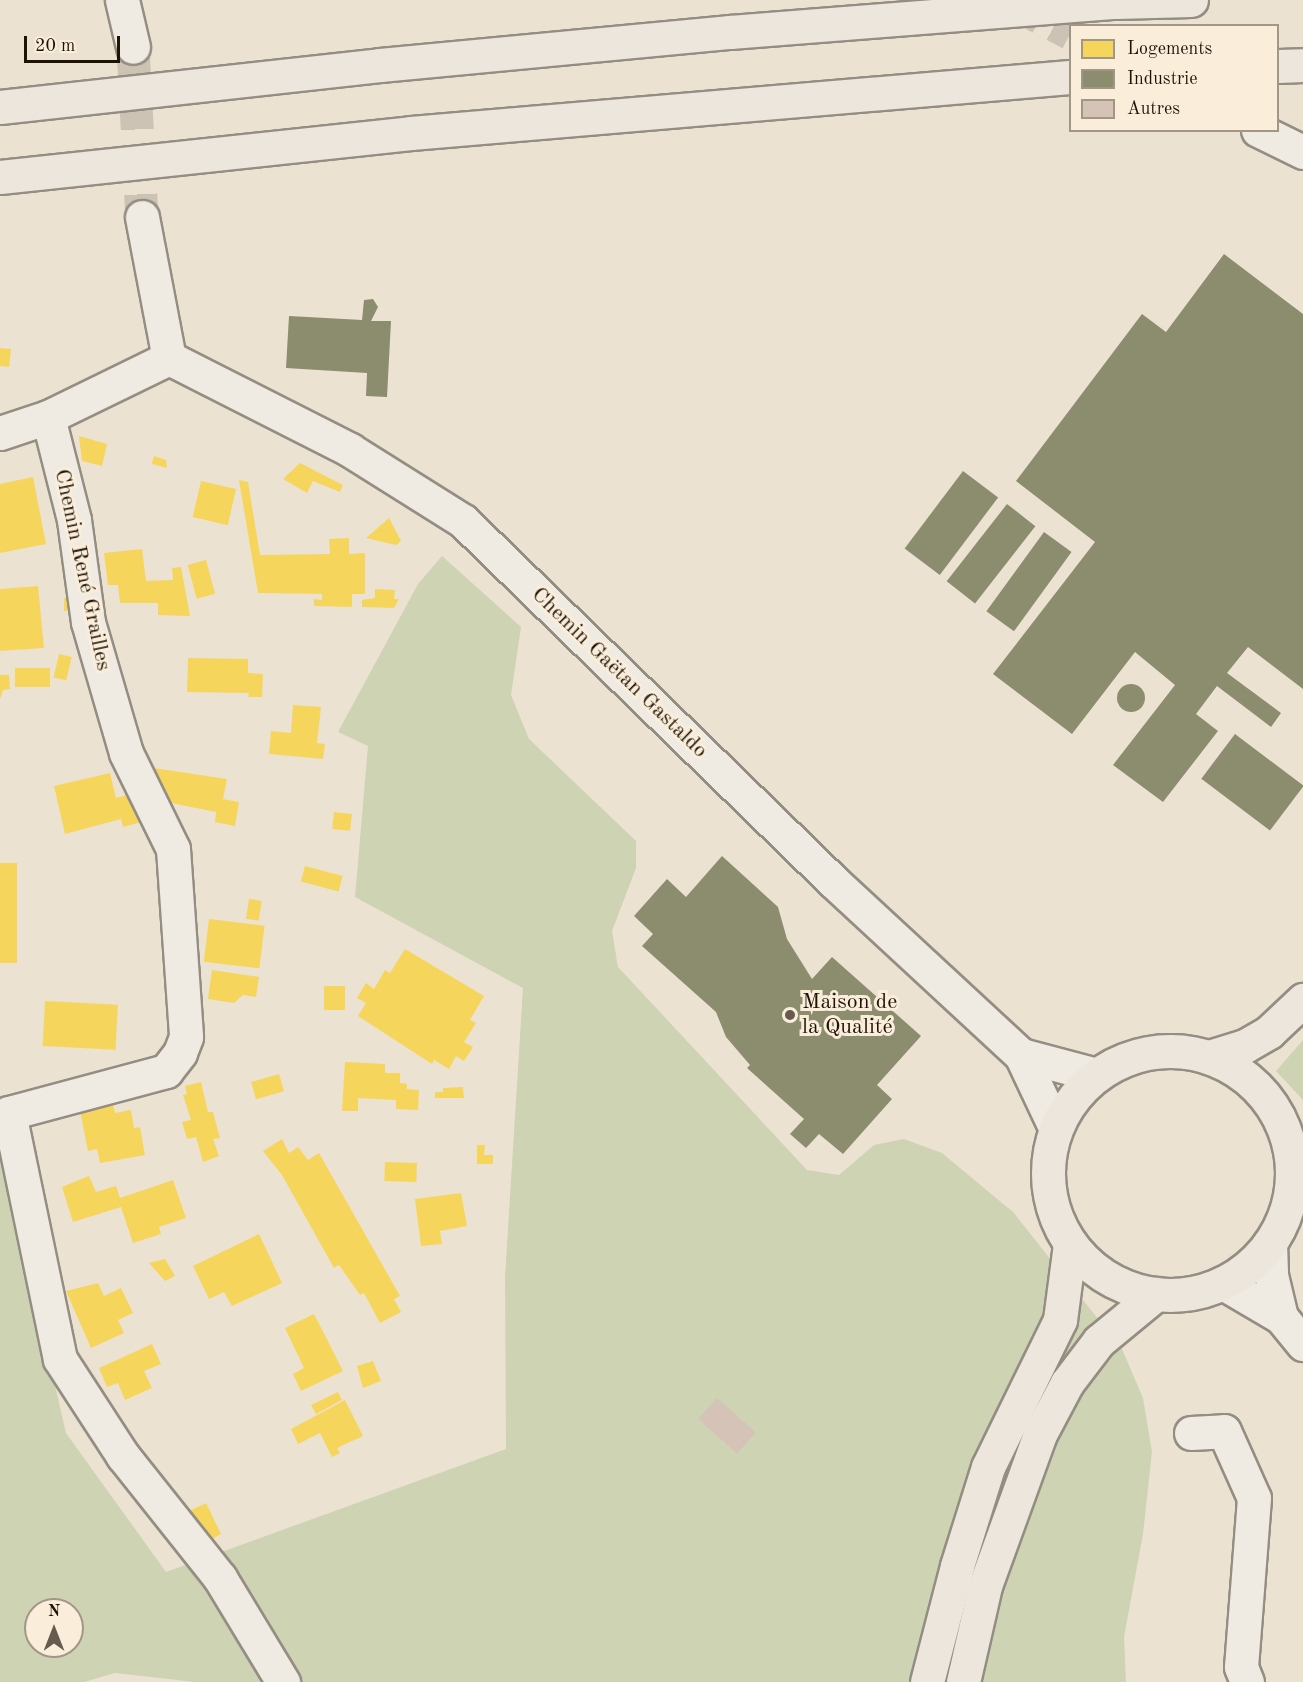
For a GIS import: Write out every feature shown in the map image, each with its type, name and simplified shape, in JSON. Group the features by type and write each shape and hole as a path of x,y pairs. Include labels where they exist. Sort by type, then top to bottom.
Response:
{"main road":[{"path":"730,32 898,0"},
{"path":"0,107 368,66 730,32 1114,2 1191,0"},
{"path":"1279,66 1303,65"},
{"path":"0,177 411,134 1069,77"},
{"path":"1209,1057 1245,1046 1269,1032 1303,1000"},
{"path":"1180,1051 1209,1057 1234,1069 1257,1086 1274,1109 1286,1135 1292,1163 1291,1191 1283,1218 1270,1243 1249,1266 1223,1282 1190,1293 1156,1294 1113,1280 1094,1269 1070,1244 1055,1217 1048,1188 1048,1157 1056,1127 1072,1098 1096,1075 1122,1060 1150,1052 1180,1051"},
{"path":"927,1682 957,1566 988,1467 1060,1320 1070,1244"},
{"path":"963,1682 985,1586 1040,1434 1067,1383 1099,1341 1156,1294"}],"street":[{"path":"122,0 133,46"},
{"path":"1262,132 1303,152"},
{"path":"0,433 48,417 169,358 142,217"},
{"name":"Chemin Gaëtan Gastaldo","path":"169,358 351,450 464,521 833,881 1021,1055 1056,1127"},
{"name":"Chemin René Grailles","path":"48,417 74,520 88,622 123,742 173,849 186,1037 180,1053 166,1071 5,1102 60,1359 123,1456 191,1546 220,1578 283,1682"},
{"name":"Chemin Gaëtan Gastaldo","path":"1021,1055 1096,1075"},
{"path":"1270,1243 1270,1275 1281,1317"},
{"path":"1223,1282 1281,1317 1303,1344"},
{"path":"1191,1433 1224,1431 1254,1498 1241,1667 1247,1682"}],"green space":[{"path":"442,556 521,627 511,695 529,739 636,841 636,868 612,931 618,967 807,1170 839,1175 874,1145 904,1139 942,1153 1013,1212 1122,1349 1143,1398 1152,1452 1143,1534 1124,1637 1126,1682 195,1682 115,1673 84,1682 0,1682 0,1147 66,1433 166,1572 506,1449 505,1277 523,988 355,897 368,746 338,732 418,584"},
{"path":"1303,1040 1303,1100 1276,1071"}],"building: Logements":[{"path":"0,348 11,349 9,367 0,366"},
{"path":"79,436 107,444 102,466 82,461"},
{"path":"154,456 166,460 167,468 152,464"},
{"path":"300,463 343,485 340,492 313,481 307,493 283,479"},
{"path":"33,477 46,544 0,553 0,484"},
{"path":"239,480 248,482 260,555 330,554 329,539 349,538 349,554 365,553 365,594 352,594 352,607 314,606 314,599 322,600 322,594 258,593"},
{"path":"201,481 236,489 228,525 193,517"},
{"path":"389,518 401,541 396,545 366,538"},
{"path":"142,549 146,581 173,580 172,568 181,567 190,616 158,615 158,603 120,603 118,585 108,585 104,553"},
{"path":"206,560 215,594 197,599 188,565"},
{"path":"38,586 44,648 0,651 0,589"},
{"path":"375,589 395,590 394,599 399,599 394,608 362,607 362,600 375,598"},
{"path":"74,597 70,611 64,611 64,598"},
{"path":"59,654 72,657 66,680 54,677"},
{"path":"188,658 248,659 248,673 263,674 262,697 248,697 249,693 187,692"},
{"path":"15,668 50,668 50,687 15,687"},
{"path":"0,675 9,675 10,689 3,690 0,699"},
{"path":"293,705 321,707 317,743 325,744 323,759 269,754 271,731 291,733"},
{"path":"147,767 227,779 223,799 239,802 235,826 215,822 216,812 161,801"},
{"path":"110,773 116,798 135,793 149,820 123,827 121,819 65,834 54,786"},
{"path":"334,812 352,814 350,831 332,829"},
{"path":"0,863 17,863 17,963 0,963"},
{"path":"305,866 343,876 339,892 301,881"},
{"path":"249,899 262,901 259,921 246,919"},
{"path":"209,919 265,926 259,969 204,962"},
{"path":"405,949 484,996 470,1020 476,1023 464,1042 473,1047 464,1061 456,1056 449,1069 434,1060 432,1064 358,1016 366,1003 357,998 366,983 374,989 385,970 390,973"},
{"path":"212,970 259,977 256,997 243,995 234,1003 208,999"},
{"path":"324,986 345,986 345,1010 324,1010"},
{"path":"45,1001 118,1005 116,1050 43,1046"},
{"path":"345,1062 385,1064 385,1073 400,1073 400,1083 407,1084 407,1089 419,1090 418,1110 396,1109 396,1100 358,1098 358,1111 342,1111"},
{"path":"279,1074 284,1091 256,1099 251,1082"},
{"path":"201,1082 208,1112 213,1112 220,1138 213,1139 219,1156 203,1162 196,1137 187,1139 182,1122 191,1120 183,1095 187,1094 185,1086"},
{"path":"463,1087 464,1098 435,1098 435,1092 443,1092 443,1088"},
{"path":"112,1099 115,1113 131,1110 134,1128 140,1127 145,1155 100,1163 97,1149 88,1151 79,1106"},
{"path":"282,1139 289,1153 298,1147 308,1160 319,1153 400,1296 394,1299 401,1312 380,1323 364,1293 360,1295 339,1265 334,1268 282,1175 263,1151"},
{"path":"477,1145 485,1145 484,1155 493,1155 493,1164 477,1164"},
{"path":"385,1162 417,1163 416,1182 384,1181"},
{"path":"89,1176 96,1192 116,1186 120,1198 173,1180 186,1218 159,1227 161,1234 133,1243 121,1207 73,1222 62,1187"},
{"path":"461,1193 467,1226 440,1231 442,1244 421,1246 415,1199"},
{"path":"259,1234 282,1283 232,1306 224,1292 209,1299 193,1266"},
{"path":"165,1259 175,1276 165,1281 149,1263"},
{"path":"98,1283 104,1296 121,1288 133,1313 118,1320 124,1333 91,1348 66,1291"},
{"path":"314,1314 343,1371 301,1391 293,1374 304,1368 285,1328"},
{"path":"152,1344 161,1364 144,1371 152,1388 125,1400 118,1383 107,1387 99,1368"},
{"path":"373,1361 381,1381 363,1388 357,1366"},
{"path":"338,1392 342,1400 316,1414 311,1405"},
{"path":"345,1400 363,1436 337,1448 340,1453 332,1457 320,1433 298,1444 291,1429"},
{"path":"206,1503 221,1534 207,1542 183,1514"}],"building: Industrie":[{"path":"1224,254 1303,314 1303,689 1248,647 1227,673 1281,713 1271,727 1217,686 1196,714 1218,731 1163,802 1113,765 1175,685 1135,652 1072,734 993,674 1095,542 1016,481 1142,314 1166,332"},
{"path":"373,299 378,307 371,321 391,321 387,397 366,396 367,373 286,368 289,316 362,320 364,300"},
{"path":"963,471 998,497 940,575 905,548"},
{"path":"1007,504 1035,526 975,603 947,581"},
{"path":"1044,532 1072,552 1014,631 986,611"},
{"path":"1131,684 1141,688 1145,698 1141,708 1131,712 1121,708 1117,698 1121,688"},
{"path":"1235,734 1303,785 1270,830 1201,779"},
{"name":"Maison de la Qualité","path":"722,856 778,907 787,939 812,979 832,957 921,1036 877,1085 892,1099 843,1154 819,1134 806,1148 790,1134 804,1119 747,1068 750,1065 726,1037 716,1012 642,946 653,934 634,916 667,879 686,897"}],"building: Autres":[{"path":"717,1398 756,1433 737,1454 698,1419"}],"tunnel":[{"path":"1011,2 1069,32"},
{"path":"133,47 142,217"}],"place":[{"name":"Maison de la Qualité","path":"790,1015"}]}
